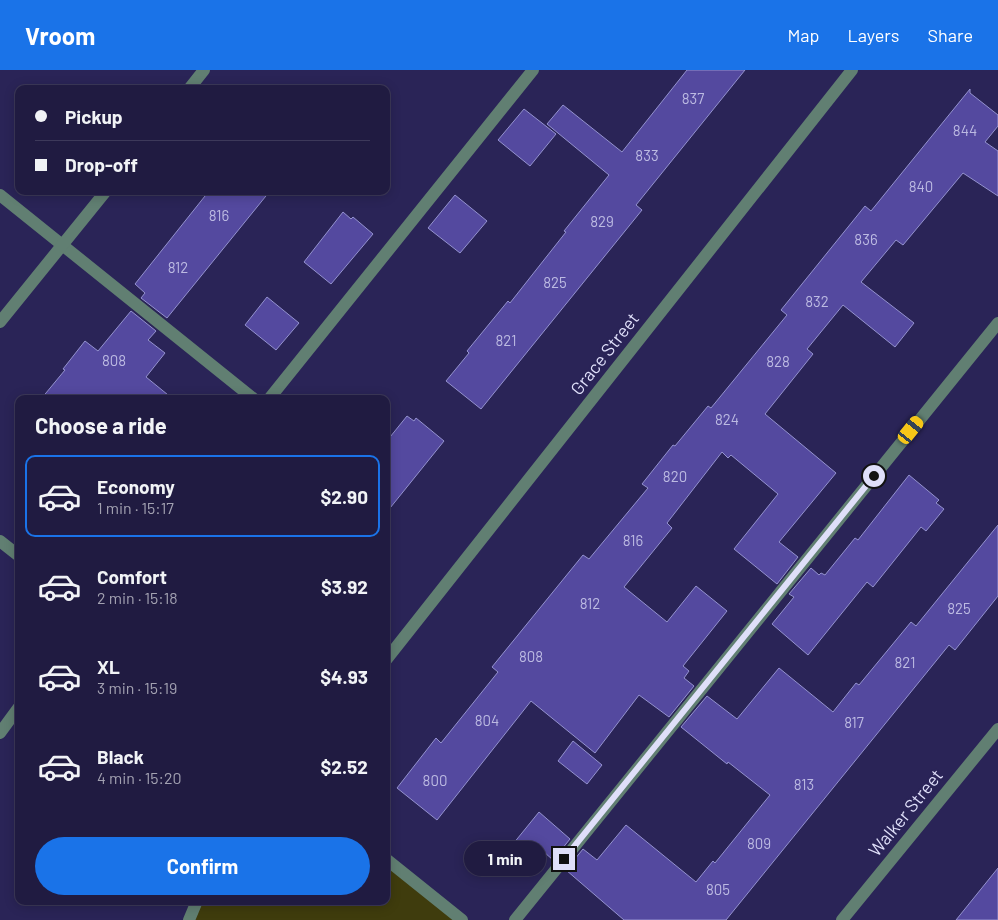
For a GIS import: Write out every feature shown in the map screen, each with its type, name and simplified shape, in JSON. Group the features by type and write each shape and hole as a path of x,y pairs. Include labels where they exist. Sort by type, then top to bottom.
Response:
{"street":[{"path":"192,85 204,70"},
{"path":"272,395 533,70"},
{"name":"Grace Street","path":"390,655 852,70"},
{"path":"0,322 103,195"},
{"path":"0,196 249,395"},
{"path":"515,920 998,323"},
{"path":"0,541 15,553"},
{"path":"0,733 15,712"},
{"name":"Walker Street","path":"842,920 998,729"},
{"path":"390,861 462,920"},
{"path":"189,920 195,905"}],"shaded area":[{"path":"390,862 462,920 189,920 195,905 390,905"}],"building":[{"path":"687,70 745,70 636,205 642,210 481,409 446,381 469,353 467,351 508,301 510,303 609,175 547,124 563,105 622,152"},
{"path":"970,89 970,93 998,115 998,126 985,142 998,151 998,196 963,173 903,245 896,240 861,282 914,323 895,347 843,305 807,349 813,354 765,414 836,473 779,542 798,557 777,584 734,549 778,494 731,455 728,458 722,452 667,523 672,528 624,587 667,622 696,586 727,611 683,666 689,671 684,678 694,686 669,717 639,695 595,753 531,701 437,820 397,788 436,738 441,743 498,672 492,667 583,555 589,559 648,488 642,484 673,445 675,446 708,406 711,408 787,315 781,310 865,206 871,211"},
{"path":"524,109 556,134 530,166 498,140"},
{"path":"206,195 267,195 167,318 141,298 145,293 135,284"},
{"path":"455,195 487,221 460,253 428,228"},
{"path":"343,212 351,219 353,217 373,234 331,284 304,262"},
{"path":"267,297 299,323 276,350 245,325"},
{"path":"131,311 156,331 148,340 165,353 146,377 168,395 44,395 85,341 98,351"},
{"path":"407,416 414,421 416,418 444,441 390,508 390,437"},
{"path":"909,475 939,500 936,503 944,509 926,531 921,527 873,587 867,582 808,655 772,624 794,597 789,594 811,568 819,575 821,573 825,575 855,538 858,540"},
{"path":"998,525 998,596 955,650 949,645 726,920 624,920 566,870 583,849 597,860 626,825 696,882 713,861 715,863 770,795 681,727 707,696 737,719 779,668 833,712 856,683 859,685 911,622 916,626"},
{"path":"573,741 602,765 587,784 558,761"},
{"path":"539,812 570,839 553,860 544,852 536,862 513,844"},
{"path":"998,868 998,920 956,920"}],"route":[{"path":"564,859 874,476"}]}
